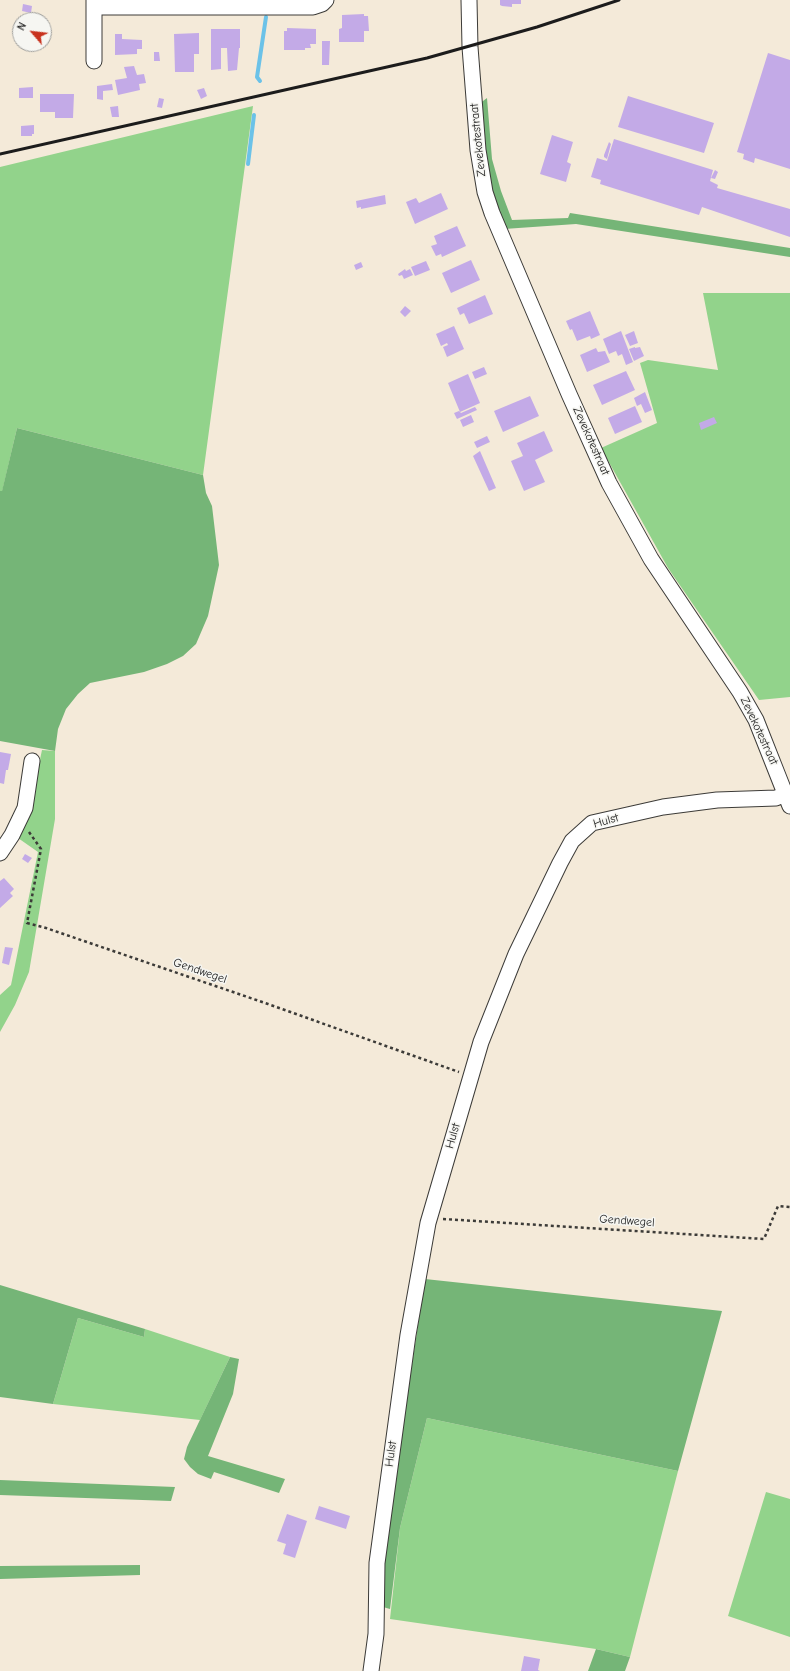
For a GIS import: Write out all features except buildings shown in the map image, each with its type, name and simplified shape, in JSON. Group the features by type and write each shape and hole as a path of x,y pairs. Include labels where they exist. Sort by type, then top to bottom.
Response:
{"street":[{"path":"94,61 94,3 313,7 322,4 326,0"},
{"name":"Zevekotestraat","path":"469,0 470,47 478,150 485,192 492,213 610,483 651,559 740,692 756,720 788,800"},
{"path":"0,853 12,835 25,808 32,761"},
{"name":"Hulst","path":"371,1671 376,1634 376,1563 408,1335 428,1223 480,1042 516,954 572,841 592,823 663,807 717,800 776,798 788,800"}],"path":[{"name":"Gendwegel","path":"19,822 32,834 41,849 27,923 46,928 470,1076"},
{"name":"Gendwegel","path":"441,1218 764,1239 778,1206 790,1207"}],"green space":[{"path":"487,98 492,159 501,191 512,220 568,218 570,213 790,248 790,257 576,224 504,229 487,184 479,104"},
{"path":"253,106 203,475 17,428 2,492 0,491 0,167"},
{"path":"703,293 790,293 790,697 759,700 668,568 601,448 657,423 640,363 648,360 718,370"},
{"path":"17,428 203,475 206,493 212,506 219,565 208,616 196,644 183,656 167,664 144,672 90,683 78,694 66,709 58,729 55,751 0,741 0,491 2,491"},
{"path":"42,750 55,751 55,819 29,972 15,1005 0,1032 0,995 11,985 38,852 18,838 27,821"},
{"path":"425,1279 722,1311 678,1471 427,1418 400,1528 390,1609 383,1607 383,1555"},
{"path":"0,1285 145,1329 144,1337 78,1318 53,1404 0,1397"},
{"path":"78,1318 144,1337 145,1329 230,1357 200,1420 53,1404"},
{"path":"230,1357 239,1359 233,1394 208,1456 285,1479 279,1493 214,1472 211,1479 198,1474 184,1459 187,1447"},
{"path":"427,1418 678,1471 630,1657 596,1649 390,1619 400,1528"},
{"path":"0,1480 175,1487 171,1501 0,1495"},
{"path":"766,1492 790,1499 790,1637 728,1616"},
{"path":"140,1565 140,1575 0,1579 0,1566"},
{"path":"596,1649 630,1657 625,1671 588,1671"}],"waterway":[{"path":"260,81 257,77 266,17"},
{"path":"248,164 254,115"}],"railway":[{"path":"0,154 427,58 537,27 619,0"}]}
